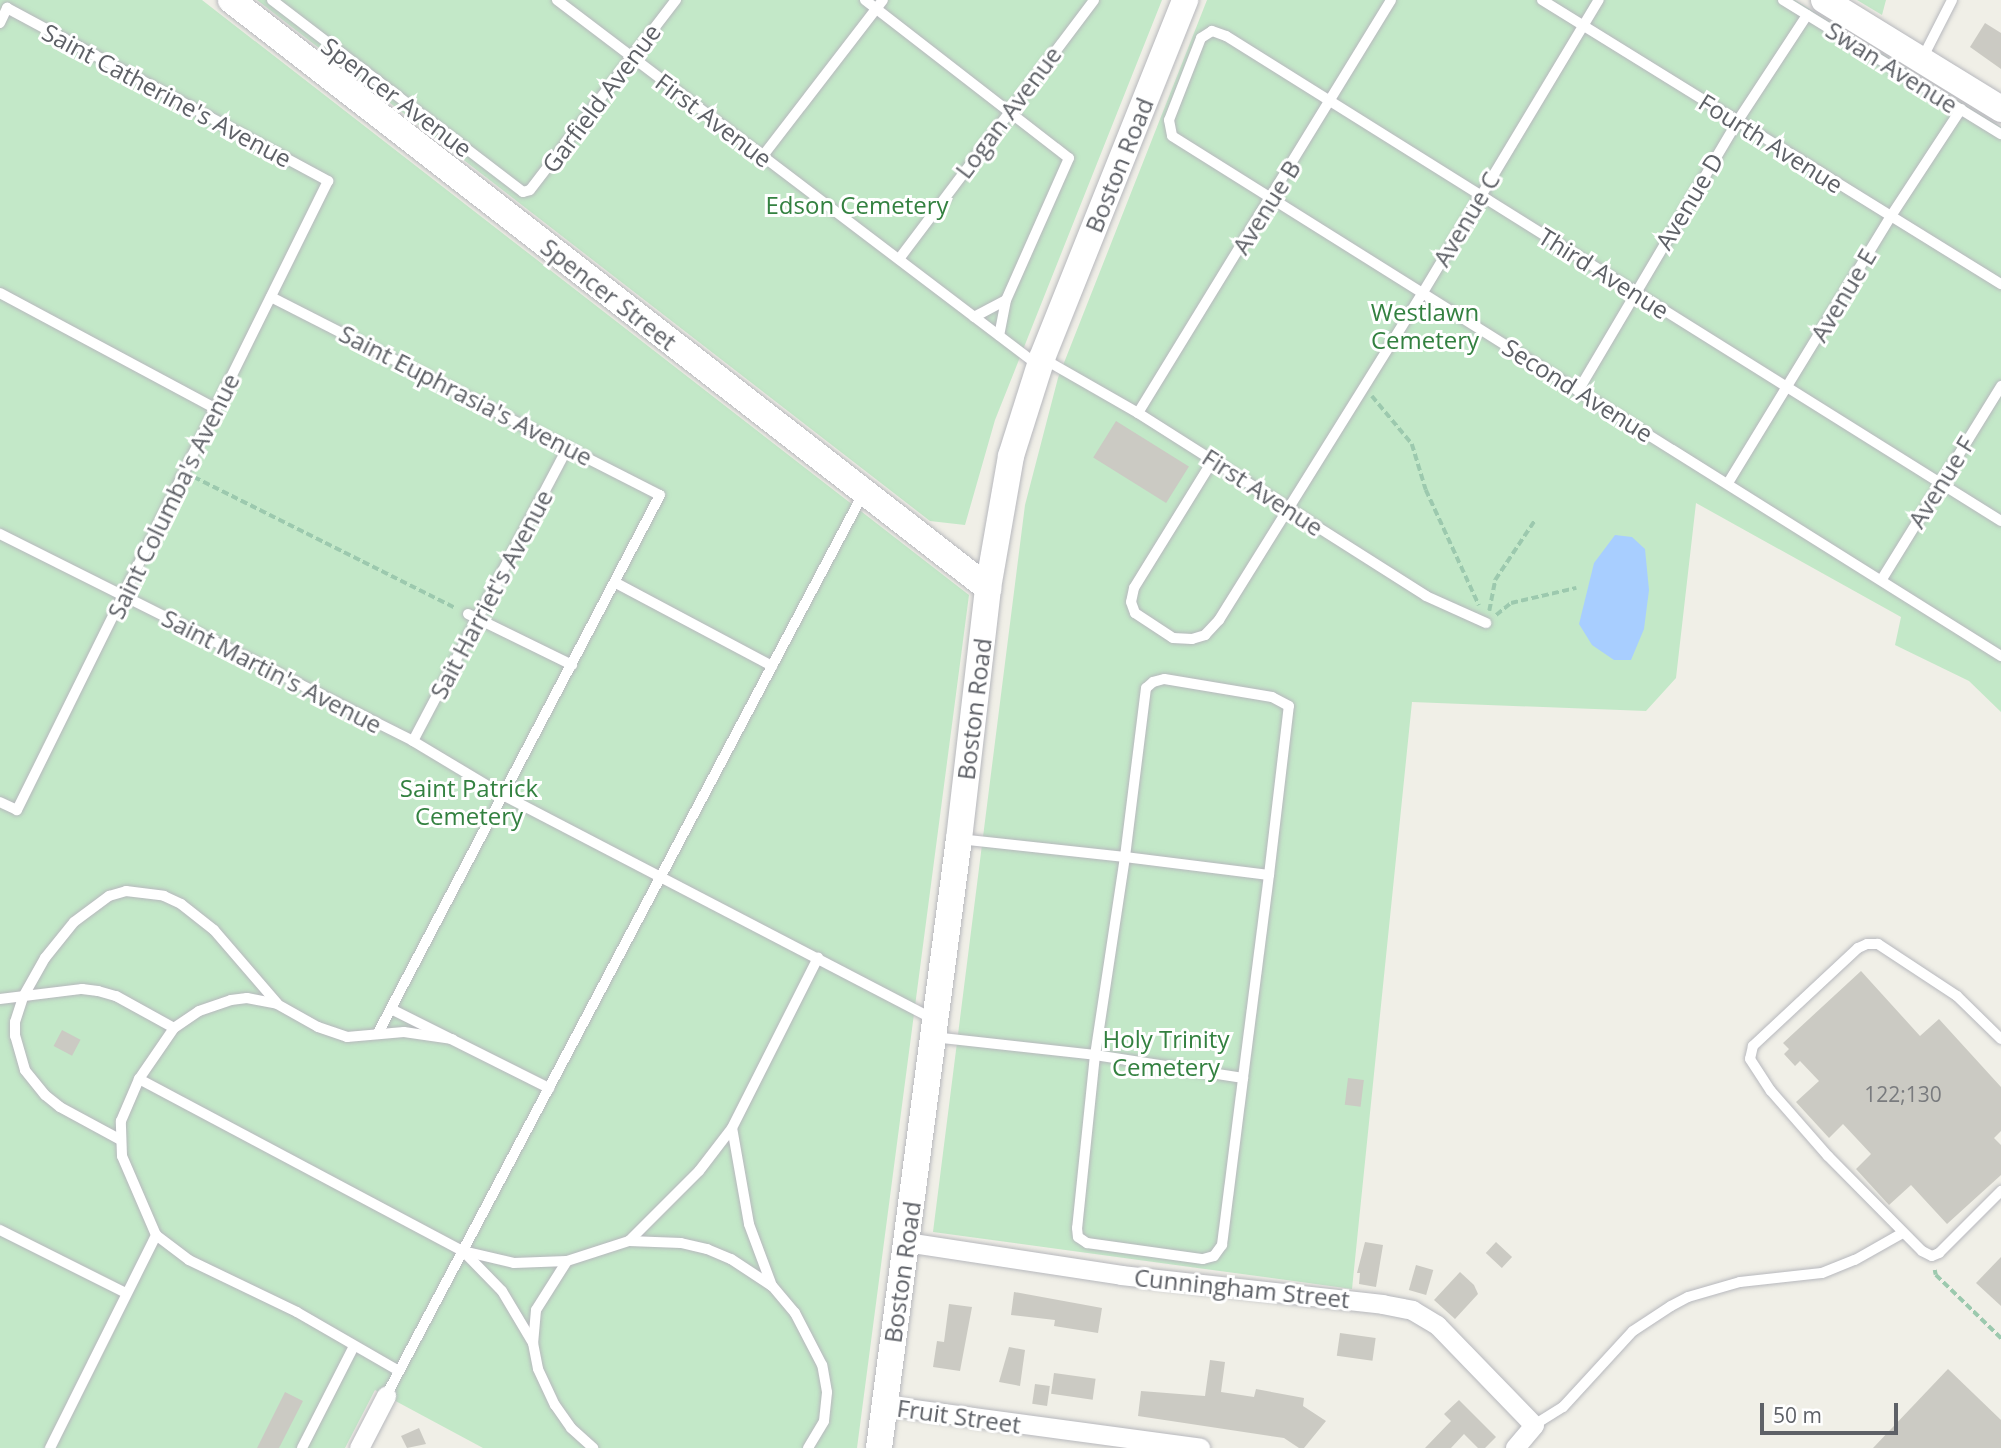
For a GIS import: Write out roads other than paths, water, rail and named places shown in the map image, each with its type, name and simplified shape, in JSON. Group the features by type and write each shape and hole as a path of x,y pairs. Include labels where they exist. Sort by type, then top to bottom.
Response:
{"main road":[{"name":"Spencer Street","path":"231,0 988,588"},
{"name":"Boston Road","path":"878,1448 959,839 988,588 1011,456 1041,362 1185,0"},
{"path":"1815,7 1922,60 2001,109"}],"street":[{"name":"Cunningham Street","path":"906,1242 1121,1275 1382,1304 1412,1310 1437,1325 1534,1425"},
{"path":"359,1448 386,1396"},
{"name":"Fruit Street","path":"884,1405 1200,1448"},
{"path":"1515,1448 1534,1425"}],"lane":[{"name":"Spencer Avenue","path":"272,0 523,192"},
{"name":"First Avenue","path":"557,0 999,335 1041,362 1138,412 1426,596 1486,623"},
{"name":"Garfield Avenue","path":"523,192 530,190 676,0"},
{"path":"865,0 880,4 1008,112 1069,158 1006,300 999,335"},
{"name":"Logan Avenue","path":"899,259 1094,0"},
{"name":"Avenue B","path":"1138,412 1331,103 1391,0"},
{"name":"Fourth Avenue","path":"1542,0 2001,284"},
{"name":"Avenue C","path":"1213,460 1134,588 1131,602 1135,613 1149,625 1172,638 1192,639 1205,635 1219,620 1422,294 1479,195 1599,0"},
{"name":"Swan Avenue","path":"1783,0 1815,7 2001,134"},
{"path":"1922,60 1952,0"},
{"path":"762,157 880,4"},
{"name":"Avenue D","path":"1578,391 1633,293 1737,122 1815,7"},
{"name":"Saint Catherine's Avenue","path":"0,23 7,8 328,181"},
{"name":"Third Avenue","path":"1169,131 1168,120 1205,33 1212,31 1226,36 2001,521"},
{"name":"Avenue E","path":"1728,483 1891,216 1961,109"},
{"name":"Second Avenue","path":"1169,131 1270,200 1882,579 2001,656"},
{"name":"Saint Columba's Avenue","path":"0,802 17,810 328,181"},
{"path":"0,293 216,410"},
{"name":"Saint Euphrasia's Avenue","path":"271,297 660,495 616,583"},
{"path":"974,317 1006,300"},
{"name":"Avenue F","path":"1882,579 2001,386"},
{"name":"Sait Harriet's Avenue","path":"412,741 473,616 568,447"},
{"path":"386,1396 864,492"},
{"name":"Saint Martin's Avenue","path":"0,534 412,741 503,795 818,958 934,1028"},
{"path":"378,1033 616,583 772,666"},
{"path":"473,616 572,666"},
{"path":"1164,680 1272,696 1289,706 1222,1245 1214,1256 1203,1259 1087,1243 1078,1237 1096,1055 1125,857 1146,688 1153,682 1164,680"},
{"path":"959,839 1269,875"},
{"path":"119,1139 60,1107 45,1095 25,1070 15,1036 15,1022 23,997 45,958 74,922 109,896 126,891 164,896 189,910 214,930 277,1004"},
{"path":"2001,1039 1957,996 1878,944 1867,944 1858,948 1753,1046 1750,1059 1771,1091 1902,1234 1932,1256 1939,1253 2001,1191"},
{"path":"629,1241 699,1171 732,1128 818,958"},
{"path":"0,999 82,989 98,991 116,996 174,1028"},
{"path":"399,1371 297,1311 189,1260 156,1235 122,1156 119,1139 121,1121 139,1079 174,1028 199,1011 231,1000 247,998 277,1004 333,1033 347,1037 420,1032 452,1040"},
{"path":"391,1009 549,1088"},
{"path":"934,1028 1244,1078"},
{"path":"139,1079 463,1251 514,1263 567,1261 629,1241 681,1243 707,1249 730,1259 772,1286 795,1313 822,1365 827,1392 824,1420 808,1448"},
{"path":"732,1128 738,1178 772,1286"},
{"path":"0,1230 126,1293"},
{"path":"1534,1425 1563,1407 1633,1331 1688,1297 1740,1282 1831,1271 1902,1234"},
{"path":"50,1448 156,1235"},
{"path":"463,1251 502,1291 533,1343"},
{"path":"567,1261 536,1310 533,1343 538,1369 555,1405 571,1428 593,1448"},
{"path":"302,1448 354,1346"}],"water":[{"path":"1615,535 1632,537 1645,549 1649,590 1644,629 1631,660 1614,660 1592,645 1579,624 1594,563"}],"park label":[{"name":"Edson Cemetery","path":"857,205"},
{"name":"Westlawn Cemetery","path":"1425,326"},
{"name":"Saint Patrick Cemetery","path":"469,802"},
{"name":"Holy Trinity Cemetery","path":"1166,1053"}]}
